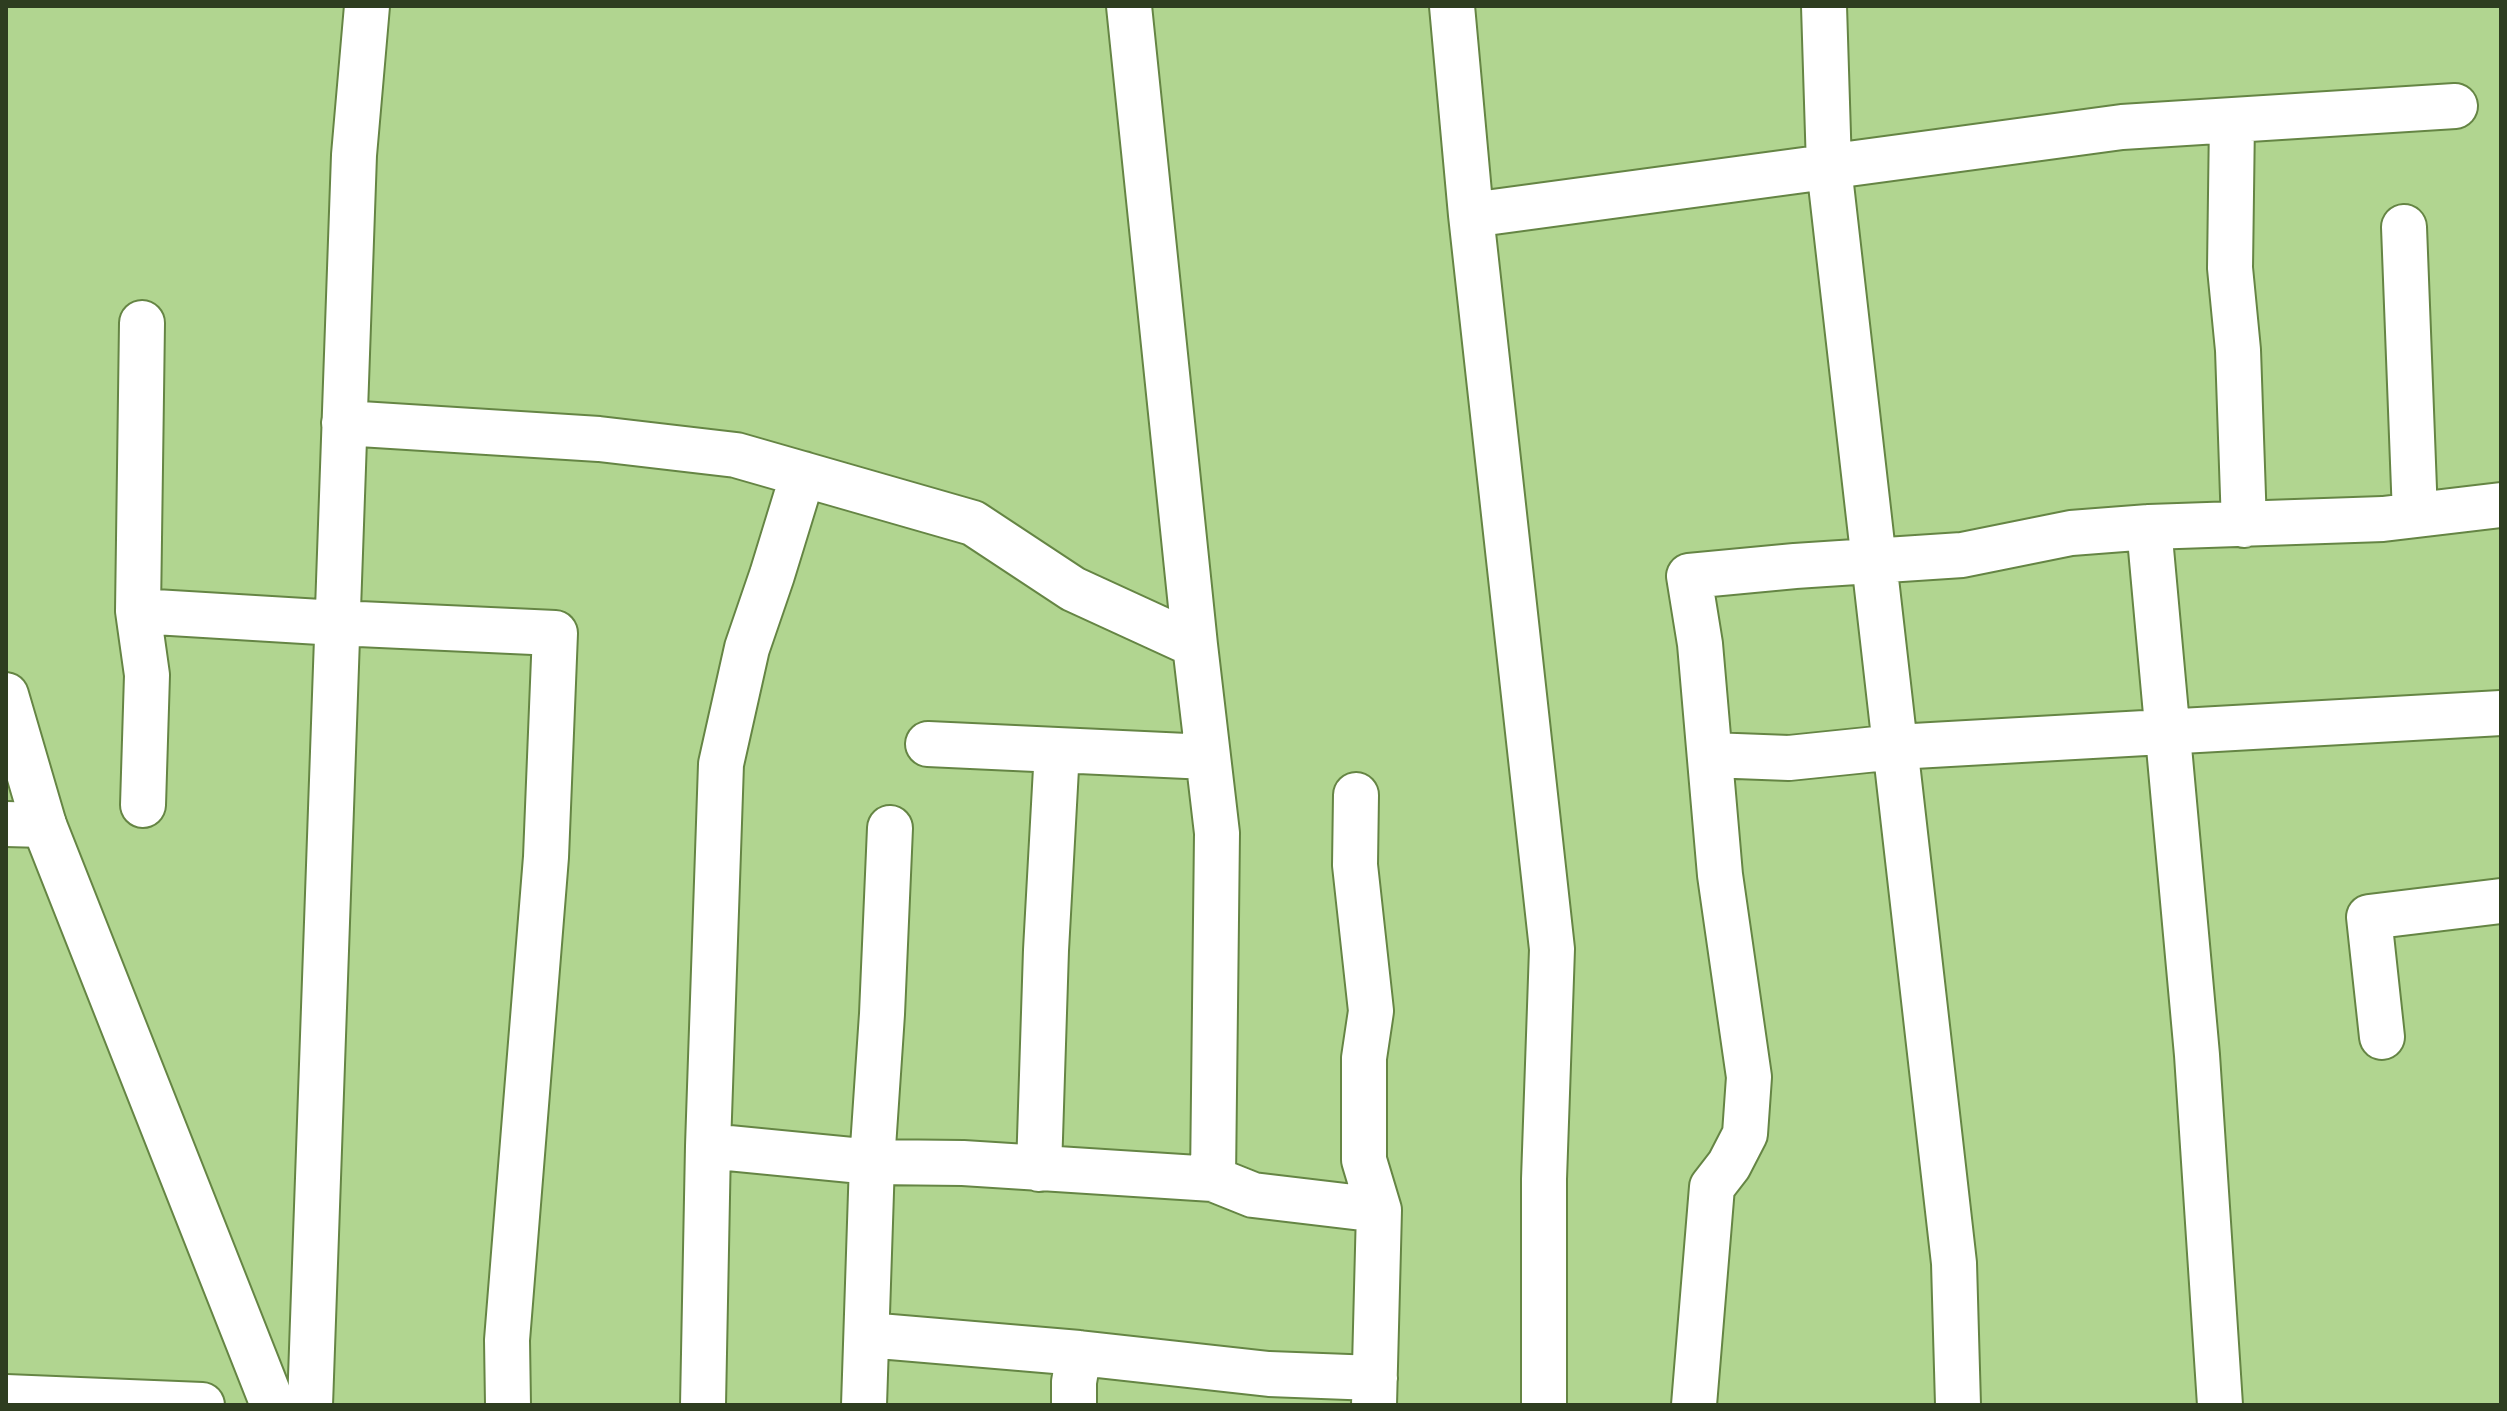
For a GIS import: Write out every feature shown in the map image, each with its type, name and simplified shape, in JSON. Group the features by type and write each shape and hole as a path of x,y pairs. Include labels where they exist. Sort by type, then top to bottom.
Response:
{"street":[{"path":"310,1405 354,155 367,6"},
{"path":"1129,6 1217,833 1213,1179"},
{"path":"1452,6 1471,215 1552,949 1544,1179 1544,1405"},
{"path":"1824,6 1829,167 1954,1263 1958,1405"},
{"path":"1471,215 2122,127 2455,106"},
{"path":"2232,120 2230,268 2238,350 2244,525"},
{"path":"2404,227 2415,515"},
{"path":"142,323 138,611 147,675 143,805"},
{"path":"344,423 599,439 736,455 973,523 1073,589 1195,645"},
{"path":"703,1405 721,764 747,648 803,474"},
{"path":"1694,1405 1712,1187 1729,1165 1745,1134 1749,1077 1720,875 1700,644 1689,576 1962,555 2071,533 2149,527 2383,519 2501,505"},
{"path":"2149,527 2197,1055 2220,1405"},
{"path":"138,611 555,633 546,857 507,1340 508,1405"},
{"path":"6,695 25,824 273,1405"},
{"path":"1710,755 1789,758 1896,747 2501,713"},
{"path":"928,744 1208,757"},
{"path":"1039,1169 1046,950 1057,750"},
{"path":"867,1335 1079,1353 1269,1374 1374,1392 1379,1210 1364,1160 1364,1058 1371,1011 1355,865 1356,795"},
{"path":"864,1405 872,1162 890,828"},
{"path":"2382,1037 2369,917 2501,901"},
{"path":"708,1146 872,1162 963,1163 1213,1179 1253,1195 1379,1210"},
{"path":"1074,1405 1079,1353"},
{"path":"6,1397 202,1405"}]}
